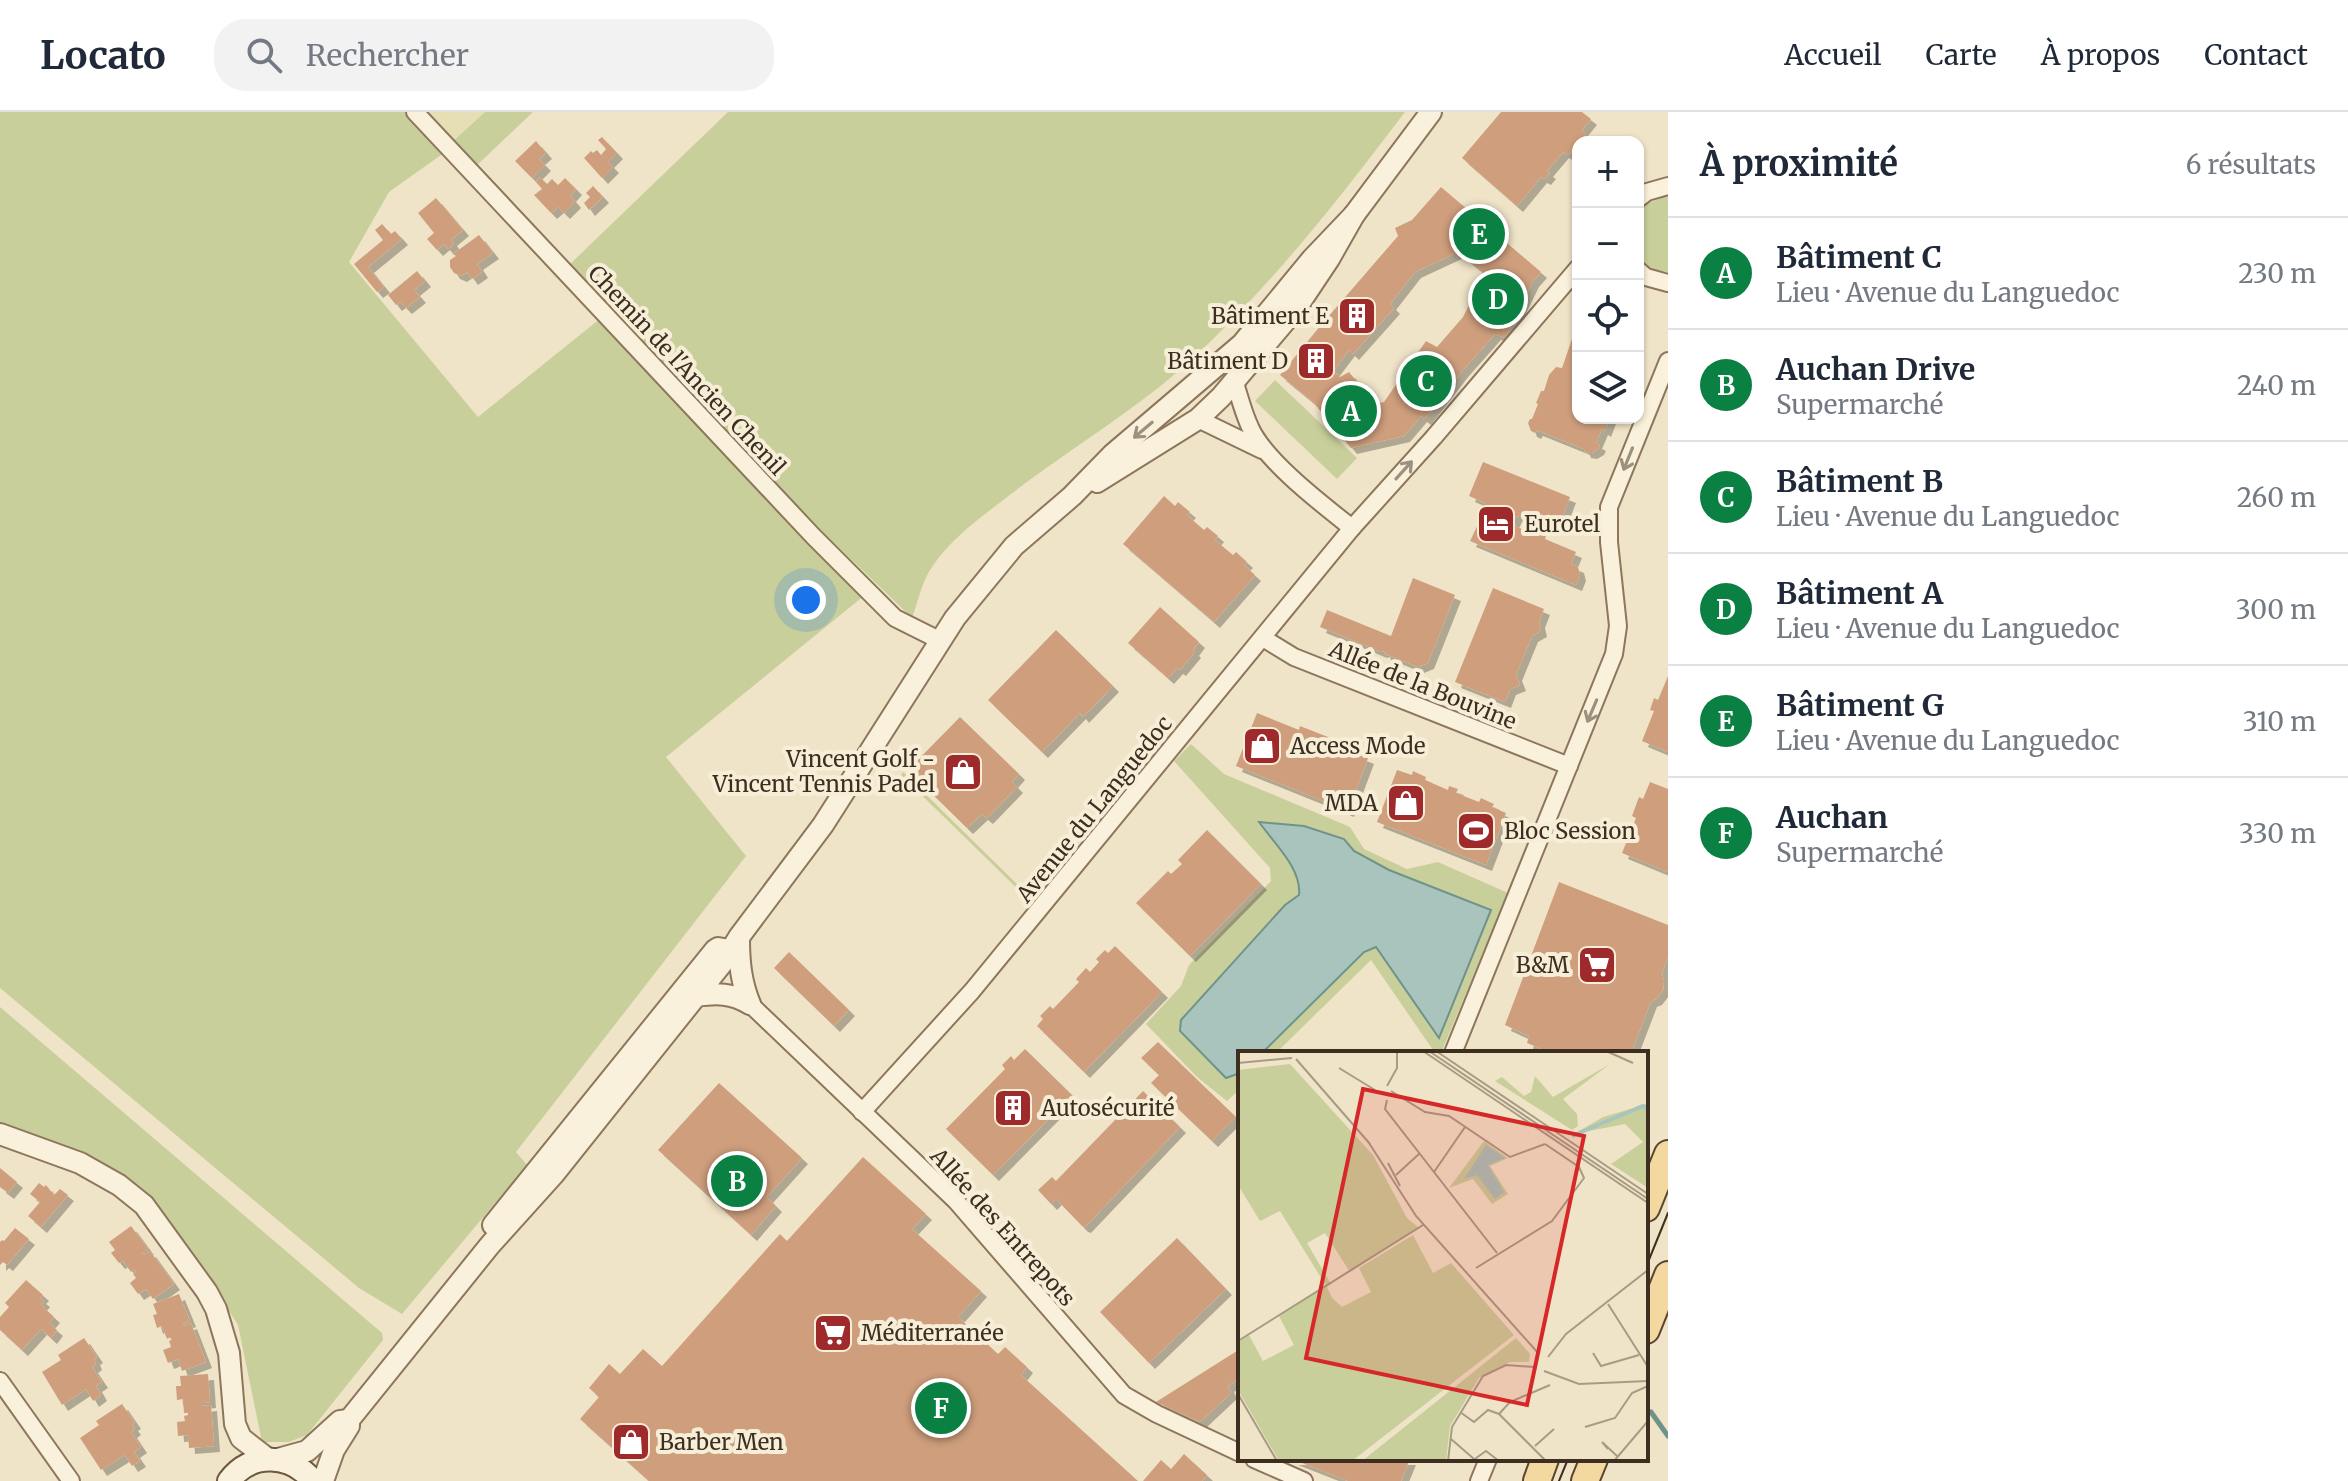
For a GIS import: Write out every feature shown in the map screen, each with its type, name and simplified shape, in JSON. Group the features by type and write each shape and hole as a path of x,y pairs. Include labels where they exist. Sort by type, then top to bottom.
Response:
{"main road":[{"path":"1648,1203 1668,1154"},
{"path":"1648,1325 1668,1275"},
{"path":"231,1478 244,1467 273,1459 291,1463 313,1481"},
{"path":"1537,1481 1544,1461"},
{"path":"1585,1481 1593,1461"}],"street":[{"name":"Chemin de l'Ancien Chenil","path":"415,112 823,546 895,618 941,641"},
{"path":"323,1481 349,1420 490,1245 554,1174 696,996 823,825 955,618 979,586 1014,546 1072,496 1113,454 1234,351 1354,215 1431,112"},
{"path":"1644,194 1668,186"},
{"path":"1072,496 1198,419 1221,397 1297,307 1354,215"},
{"name":"Avenue du Languedoc","path":"862,1112 972,991 1352,528 1572,275"},
{"path":"1644,275 1668,283"},
{"path":"1198,419 1223,372 1266,327 1278,302"},
{"path":"1454,1051 1615,649 1618,626 1609,542 1609,507 1668,361"},
{"path":"1180,399 1213,392 1234,380"},
{"path":"1234,380 1250,430 1267,452 1301,487 1352,528"},
{"path":"1198,419 1267,452"},
{"name":"Allée de la Bouvine","path":"1263,638 1294,657 1569,766"},
{"path":"731,949 730,986 744,1000"},
{"path":"731,949 739,965 744,1000"},
{"path":"490,1245 493,1225 715,950 731,949"},
{"path":"696,996 716,993 744,1000"},
{"name":"Allée des Entrepots","path":"744,1000 956,1201 1124,1395 1238,1452"},
{"path":"0,1134 67,1156 119,1185 144,1205 207,1292 216,1309 229,1353 233,1410 241,1438 231,1478"},
{"path":"0,1381 71,1481"},
{"path":"241,1438 273,1459 307,1451 340,1421 349,1420"},
{"path":"1259,1461 1304,1481"},
{"path":"1479,1481 1487,1461"}],"shaded area":[{"path":"419,112 485,112 450,144"}],"green space":[{"path":"0,112 419,112 450,144 485,112 533,112 474,168 450,145 441,155 389,192 349,262 478,417 601,318 865,595 666,757 746,856 516,1152 527,1165 402,1314 359,1288 0,988"},
{"path":"728,112 1405,112 1277,272 1191,360 1146,398 1026,483 955,540 929,573 912,618 825,534 568,266"},
{"path":"1668,197 1668,272 1644,264 1644,208"},
{"path":"1275,380 1357,458 1337,479 1255,401"},
{"path":"1191,744 1224,774 1350,827 1364,849 1407,869 1438,862 1508,893 1442,1051 1434,1051 1371,960 1278,1051 1255,1051 1363,947 1483,915 1309,880 1298,904 1190,1022 1238,1064 1238,1091 1227,1101 1197,1077 1146,1024 1181,986 1189,965 1271,881 1270,868 1174,761"},
{"path":"903,772 1025,892 1081,833 1084,836 1030,901 901,775"},
{"path":"0,1007 382,1333 383,1340 307,1435 289,1442 262,1442 238,1325 209,1279 102,1167 27,1132 0,1124"}],"water":[{"path":"1259,822 1304,826 1344,839 1354,851 1389,870 1491,910 1439,1038 1376,947 1364,952 1264,1051 1238,1051 1238,1074 1226,1078 1180,1031 1181,1020 1285,905 1299,895 1292,866"}],"building":[{"path":"1501,112 1582,112 1591,119 1582,130 1586,134 1572,136 1572,150 1568,155 1563,152 1547,171 1550,173 1545,179 1541,177 1517,206 1462,158"},
{"path":"602,137 617,153 608,162 613,167 602,178 584,158 591,151 597,150 601,155 606,149 598,140"},
{"path":"536,141 546,153 539,159 545,165 532,178 515,161"},
{"path":"540,177 547,184 552,179 558,185 565,178 576,189 570,196 575,202 564,213 558,207 551,213 534,195 542,189 536,182"},
{"path":"593,186 603,197 589,210 584,203 590,197 586,193"},
{"path":"1441,187 1541,272 1533,281 1505,338 1495,334 1425,419 1421,416 1404,436 1351,448 1313,402 1280,375 1398,236 1395,228 1412,220","holes":["1458,252 1485,274 1463,317 1437,347 1426,341 1384,402 1375,404 1349,372 1340,377 1333,371 1349,350 1353,354 1394,308 1390,304 1415,272"]},
{"path":"436,198 463,230 451,240 454,244 448,249 444,244 437,250 427,239 434,233 418,213"},
{"path":"382,224 391,234 395,231 402,239 368,267 384,287 377,292 354,264 383,240 375,230"},
{"path":"479,235 493,253 477,264 482,272 472,279 467,272 461,276 454,273 450,267 450,260 456,256 453,254"},
{"path":"417,271 425,281 414,290 420,297 406,308 400,302 396,305 388,295"},
{"path":"1572,339 1572,424 1608,424 1596,443 1600,445 1598,449 1591,453 1537,430 1535,433 1528,423 1549,375 1556,367 1562,368"},
{"name":"Eurotel","path":"1483,462 1570,497 1560,523 1527,510 1520,517 1516,516 1512,525 1546,536 1545,539 1576,552 1571,564 1578,567 1580,575 1576,585 1470,541 1484,512 1485,503 1469,496"},
{"path":"1164,496 1175,506 1178,502 1190,512 1187,515 1204,530 1207,527 1218,536 1215,540 1233,555 1236,552 1255,575 1214,622 1123,544"},
{"path":"1413,578 1455,595 1428,663 1418,667 1320,627 1327,610 1391,636"},
{"path":"1493,588 1544,609 1539,622 1541,631 1532,636 1516,675 1520,685 1510,689 1505,702 1455,682"},
{"path":"1160,607 1199,642 1180,670 1177,668 1168,678 1128,643"},
{"path":"1056,630 1113,686 1083,717 1080,713 1042,752 988,700"},
{"path":"1668,676 1668,752 1642,741 1654,711 1650,710 1654,698 1658,700"},
{"path":"1257,713 1299,730 1300,726 1328,737 1326,741 1368,758 1348,811 1236,766"},
{"name":"Vincent Golf - Vincent Tennis Padel","path":"960,717 1019,774 1012,782 1017,787 987,818 982,814 967,828 908,770"},
{"path":"1397,770 1412,775 1413,771 1448,790 1449,786 1458,789 1456,793 1479,802 1481,798 1506,813 1486,865 1377,822"},
{"path":"1650,782 1668,789 1668,872 1622,853 1636,818 1632,816 1639,797 1643,799"},
{"path":"1207,830 1261,884 1190,956 1136,903 1168,871 1171,874 1182,864 1178,860"},
{"name":"B&M","path":"1559,882 1668,925 1663,990 1651,1001 1632,1051 1546,1051 1527,1043 1529,1036 1505,1025"},
{"path":"1115,946 1162,992 1084,1072 1037,1026 1043,1019 1040,1016 1050,1006 1053,1009 1079,982 1076,979 1086,968 1090,972 1099,962 1096,959"},
{"path":"789,952 849,1010 834,1026 774,968"},
{"path":"1158,1042 1236,1117 1212,1141 1151,1083 1159,1075 1141,1058"},
{"path":"1025,1049 1072,1095 993,1175 946,1129 1005,1069 1002,1065 1011,1056 1014,1060"},
{"path":"719,1083 802,1158 767,1197 776,1206 751,1235 658,1150"},
{"path":"1143,1091 1180,1127 1085,1227 1082,1226 1056,1199 1051,1204 1038,1190 1052,1177 1056,1181"},
{"name":"Méditerranée","path":"863,1157 926,1214 912,1229 981,1291 958,1317 998,1354 1005,1347 1027,1367 1021,1375 1138,1481 649,1481 580,1419 599,1397 589,1388 609,1364 620,1374 643,1349 662,1366 780,1234 787,1241"},
{"path":"0,1168 17,1182 8,1193 0,1187"},
{"path":"39,1183 44,1187 46,1185 54,1195 60,1189 68,1195 41,1227 28,1216 40,1202 30,1194"},
{"path":"131,1226 148,1249 142,1253 144,1255 150,1251 174,1284 153,1299 146,1289 138,1294 130,1283 136,1278 133,1274 136,1272 134,1269 131,1272 123,1261 119,1263 111,1253 115,1250 109,1242"},
{"path":"15,1228 29,1239 7,1265 3,1262 0,1265 0,1242"},
{"path":"1177,1238 1226,1289 1149,1363 1100,1312"},
{"path":"26,1280 43,1295 41,1305 54,1317 49,1323 57,1330 51,1338 41,1329 22,1350 0,1330 0,1317 9,1307 5,1303"},
{"path":"179,1294 190,1321 183,1324 191,1323 206,1362 182,1371 178,1359 168,1363 163,1350 171,1347 169,1341 172,1340 171,1337 167,1339 162,1326 157,1328 153,1315 157,1314 153,1304"},
{"path":"84,1338 97,1357 92,1367 102,1382 96,1386 101,1395 93,1401 86,1389 62,1405 42,1372 61,1360 58,1355"},
{"path":"1238,1350 1238,1379 1228,1386 1231,1393 1200,1422 1156,1402"},
{"path":"208,1374 210,1402 203,1403 203,1406 211,1405 214,1446 189,1448 188,1435 178,1436 177,1422 185,1421 184,1416 188,1413 184,1413 183,1399 177,1400 176,1386 181,1386 180,1376"},
{"path":"122,1404 135,1423 132,1425 135,1429 131,1432 141,1447 134,1452 140,1461 132,1466 125,1455 101,1470 80,1438 99,1425 96,1421"},
{"path":"1184,1454 1207,1475 1202,1481 1143,1481 1161,1460 1171,1469"},
{"path":"1297,1461 1409,1461 1401,1481 1348,1481"}],"waterway":[{"path":"1651,1412 1668,1436"}],"tram line":[{"path":"1648,1262 1668,1213"},
{"path":"1559,1481 1567,1461"}],"place":[{"name":"Bâtiment G","path":"1479,234"},
{"name":"Bâtiment A","path":"1498,299"},
{"name":"Bâtiment E","path":"1357,316"},
{"name":"Bâtiment D","path":"1316,361"},
{"name":"Bâtiment B","path":"1426,381"},
{"name":"Bâtiment C","path":"1351,411"},
{"name":"Eurotel","path":"1496,524"},
{"name":"Access Mode","path":"1262,746"},
{"name":"Vincent Golf - Vincent Tennis Padel","path":"963,772"},
{"name":"MDA","path":"1406,803"},
{"name":"Bloc Session","path":"1476,831"},
{"name":"B&M","path":"1597,965"},
{"name":"Autosécurité","path":"1013,1108"},
{"name":"Auchan Drive","path":"737,1181"},
{"name":"Méditerranée","path":"833,1333"},
{"name":"Auchan","path":"941,1408"},
{"name":"Barber Men","path":"631,1442"}]}
